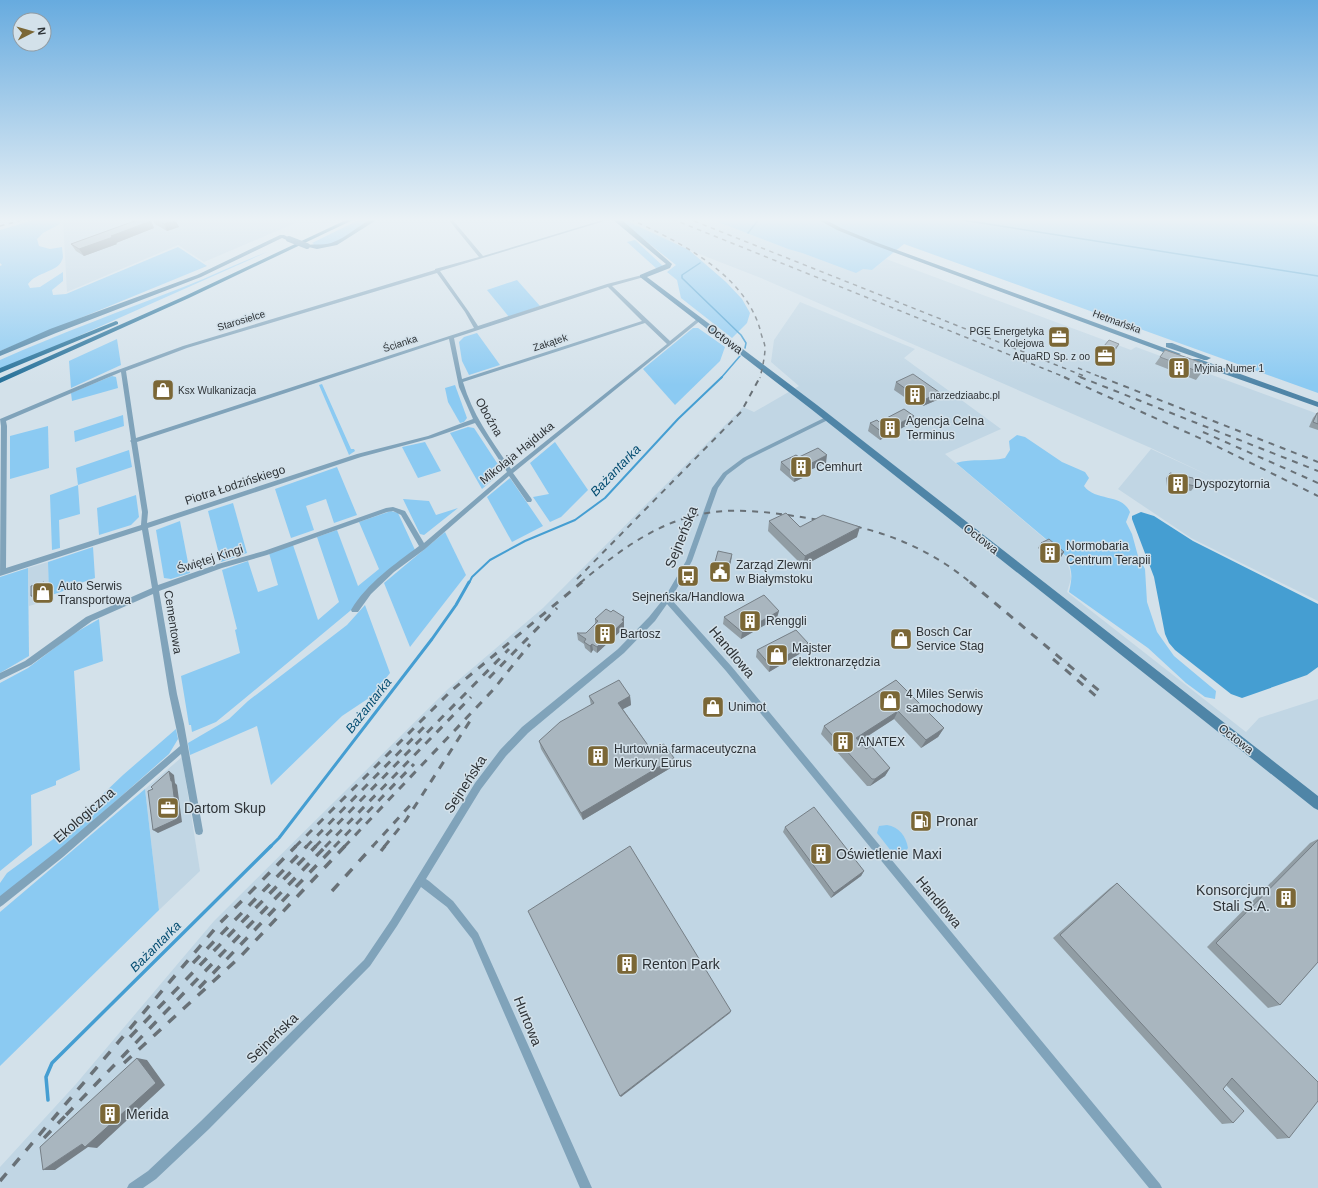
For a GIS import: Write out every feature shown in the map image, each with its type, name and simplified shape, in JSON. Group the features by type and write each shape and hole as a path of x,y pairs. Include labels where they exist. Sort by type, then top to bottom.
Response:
{"main road":[{"path":"0,375 127,319 223,274"},
{"path":"0,385 234,274"},
{"path":"0,371 127,319"},
{"path":"0,381 112,332"}],"street":[{"path":"0,354 53,331 201,274"},
{"name":"Starosielce","path":"2,421 123,370 184,347 422,274"},
{"path":"440,274 478,329"},
{"name":"Ścianka","path":"133,441 610,285 647,274"},
{"name":"Hetmańska","path":"963,274 1318,399"},
{"name":"Hetmańska","path":"971,274 1318,405"},
{"name":"Octowa","path":"642,276 828,418 1318,804"},
{"path":"610,285 669,343"},
{"name":"Mikołaja Hajduka","path":"355,610 369,592 392,570 423,547 509,473 699,320"},
{"name":"Zakątek","path":"460,381 646,321"},
{"name":"Oboźna","path":"451,337 464,395 477,420 509,473 529,500"},
{"name":"Cementowa","path":"123,370 145,512 144,522 173,694 199,831"},
{"name":"Sejneńska","path":"133,1188 152,1175 205,1125 366,963 392,928 478,786 503,753 526,729 621,651 652,619 667,599 689,561 715,488 725,474 745,459 828,418"},
{"name":"Piotra Łodzińskiego","path":"2,572 359,455 430,437 477,420"},
{"path":"2,421 2,572"},
{"name":"Świętej Kingi","path":"0,678 28,663 93,617 156,589 220,566 265,553 386,510 394,510 403,513 423,547"},
{"name":"Handlowa","path":"667,599 733,674 1156,1188"},
{"name":"Ekologiczna","path":"0,902 60,854 184,747"},
{"name":"Hurtowa","path":"421,882 450,904 468,925 475,936 586,1188"}],"shaded area":[{"path":"0,274 42,274 36,277 28,284 30,288 40,287 59,274 63,274 63,281 52,290 53,295 66,294 113,274 186,274 0,351"},
{"path":"66,274 108,274 67,292"},
{"path":"217,274 0,370 0,360 69,331"},
{"path":"670,274 717,274 742,299 750,313 747,323 732,338 681,298 677,280"},
{"path":"752,274 928,274 1131,350 1136,347 1318,414 1318,601 1191,538 1118,489 1151,449 1214,478 1151,448"},
{"path":"989,274 1318,274 1318,393"},
{"path":"517,280 540,306 509,317 487,290"},
{"path":"800,302 915,349 904,358 1001,429 945,454 1065,556 1071,579 1067,592 1246,732 1259,718 1318,699 1318,1188 0,1188 0,1167 76,1084 214,921 448,689 543,608 743,407 754,412 799,386 771,362 774,340"},
{"path":"693,328 698,328 725,347 720,361 675,405 643,369"},
{"path":"477,333 500,365 469,375 462,361 459,342 464,337"},
{"path":"117,339 121,365 71,388 69,361"},
{"path":"112,376 116,377 118,388 72,401 71,393"},
{"path":"322,384 351,449 354,449 355,451 349,455 319,385"},
{"path":"455,385 467,418 464,422 460,423 448,402 445,388"},
{"path":"123,415 124,426 75,442 74,431"},
{"path":"48,426 49,468 10,479 10,436"},
{"path":"468,427 474,428 501,469 498,475 482,489 450,433"},
{"path":"1017,435 1025,437 1062,462 1085,472 1089,478 1084,486 1089,491 1121,502 1126,506 1130,512 1126,522 1132,534 1138,556 1145,569 1147,602 1157,632 1174,656 1216,691 1215,699 1205,697 1186,683 1148,648 1069,592 1071,573 1066,556 956,463 1005,458 1010,450 1009,441"},
{"path":"425,442 441,471 418,478 402,447"},
{"path":"555,442 588,490 561,517 550,522 533,497 549,494 530,463"},
{"path":"129,450 132,467 78,485 76,468"},
{"path":"337,467 357,515 334,523 326,499 306,506 314,530 291,538 275,489"},
{"path":"510,478 543,526 512,542 487,497"},
{"path":"78,485 80,514 59,520 60,548 52,550 50,495"},
{"path":"136,495 139,517 131,525 99,535 97,508"},
{"path":"403,499 429,501 436,515 458,508 424,535 420,534"},
{"path":"233,503 247,553 221,562 208,511"},
{"path":"391,511 398,513 415,550 356,606 216,722 192,732 191,725 189,725 181,676 240,653 235,630 237,629 222,570 248,561 258,592 278,585 269,553 293,545 318,620 339,602 317,537 337,530 358,586 379,569 359,522"},
{"path":"1141,512 1154,516 1193,541 1318,604 1318,667 1307,675 1242,698 1231,694 1175,650 1169,643 1165,634 1154,577 1132,519 1132,516"},
{"path":"180,521 190,573 171,579 164,578 156,530"},
{"path":"445,532 466,575 410,647 384,583"},
{"path":"93,547 95,578 49,596 48,562"},
{"path":"48,562 49,600 29,606 28,568"},
{"path":"28,568 29,656 0,673 0,577"},
{"path":"365,605 390,673 372,696 342,716 271,785 257,726 190,755 188,743 229,719 248,701 347,625"},
{"path":"99,619 103,661 74,671 80,770 56,781 56,785 31,795 32,845 0,871 0,683 28,668 73,634"},
{"path":"176,729 178,739 169,754 40,868 0,897 0,883 7,873 63,832 123,775"},
{"path":"182,757 200,871 159,910 145,789"},
{"path":"145,789 159,910 0,1066 0,912"},
{"path":"887,825 895,828 904,836 908,848 904,853 895,856 877,833 879,826"}],"building":[{"path":"1109,340 1119,344 1109,356 1099,352"},
{"path":"1165,350 1208,365 1202,373 1160,357"},
{"path":"913,374 939,392 926,399 920,394 916,396 896,382"},
{"path":"904,409 914,416 882,432 870,423 877,420 879,422"},
{"path":"1318,413 1318,424 1313,422"},
{"path":"818,448 827,455 808,465 811,467 795,475 781,462 796,455 799,457"},
{"path":"1170,473 1193,478 1195,486 1171,481"},
{"path":"786,513 800,527 823,515 860,527 805,556 769,521"},
{"path":"1049,539 1064,552 1058,556 1041,543"},
{"path":"718,551 732,554 726,576 712,573"},
{"path":"44,582 44,592 31,596 31,586"},
{"name":"Renggli","path":"764,595 779,611 742,632 724,617"},
{"name":"Bartosz","path":"606,609 611,612 613,610 624,617 622,620 624,621 597,647 592,644 590,646 584,642 586,639 577,633 586,633 598,621 595,619"},
{"name":"Majster elektronarzędzia","path":"796,630 808,643 770,665 757,650"},
{"name":"Hurtownia farmaceutyczna Merkury Eurus","path":"619,680 630,696 618,703 652,751 664,744 674,758 581,813 539,741 560,722 594,703 589,696"},
{"name":"ANATEX","path":"896,680 944,728 926,740 898,711 856,738 866,749 871,746 890,768 875,779 872,779 824,726"},
{"name":"Dartom Skup","path":"169,771 172,781 177,819 153,830 148,791 153,789 151,787"},
{"name":"Oświetlenie Maxi","path":"814,807 864,871 834,893 785,827"},
{"name":"Konsorcjum Stali S.A.","path":"1318,840 1318,962 1280,1005 1216,943"},
{"name":"Renton Park","path":"630,846 731,1011 620,1096 528,911"},
{"path":"1117,883 1318,1082 1318,1101 1289,1138 1232,1078 1223,1089 1244,1111 1233,1123 1060,935"},
{"name":"Merida","path":"137,1058 156,1083 85,1147 82,1144 43,1170 40,1147"}],"waterway":[{"name":"Bażantarka","path":"683,274 682,278 741,335 746,343 745,348"},
{"name":"Bażantarka","path":"1308,274 1318,276"},
{"name":"Bażantarka","path":"721,378 740,356"},
{"name":"Bażantarka","path":"469,583 472,577 490,560 525,541 575,520 605,498 678,419 721,378"},
{"name":"Bażantarka","path":"271,846 279,838 432,639 456,605 469,582"},
{"name":"Bażantarka","path":"48,1100 46,1077 52,1063 271,846"}],"railway":[{"path":"723,274 742,294 753,312 765,344 760,378"},
{"path":"810,274 1067,378"},
{"path":"828,274 1084,376"},
{"path":"1078,368 1103,378"},
{"path":"1078,376 1083,378"},
{"path":"577,579 741,412 760,377"},
{"path":"1064,377 1206,441 1318,496"},
{"path":"1080,377 1318,471"},
{"path":"1101,377 1318,462"},
{"path":"1203,432 1318,483"},
{"path":"580,583 618,553 656,530 677,521 699,515 722,511 747,511 826,521"},
{"path":"844,524 895,538 911,545 942,562 971,583"},
{"path":"296,846 451,691 582,582"},
{"path":"970,582 1103,694"},
{"path":"489,678 557,608"},
{"path":"344,847 493,690 530,644"},
{"path":"315,847 509,649"},
{"path":"1053,659 1097,697"},
{"path":"325,847 471,697"},
{"path":"384,847 406,820 470,721"},
{"path":"306,847 424,727"},
{"path":"334,847 414,764"},
{"path":"372,847 414,801"},
{"path":"0,1181 219,924 296,846"},
{"path":"193,963 307,846"},
{"path":"130,1037 316,846"},
{"path":"66,1115 326,846"},
{"path":"199,988 335,846"},
{"path":"124,1063 240,957 345,846"},
{"path":"332,891 373,846"},
{"path":"381,851 385,846"},
{"path":"44,1138 69,1112"}],"place":[{"name":"PGE Energetyka Kolejowa","path":"1059,337"},
{"name":"AquaRD Sp. z oo","path":"1105,356"},
{"name":"Myjnia Numer 1","path":"1179,368"},
{"name":"Ksx Wulkanizacja","path":"163,390"},
{"name":"narzedziaabc.pl","path":"915,395"},
{"name":"Agencja Celna Terminus","path":"890,428"},
{"name":"Cemhurt","path":"801,467"},
{"name":"Dyspozytornia","path":"1178,484"},
{"name":"Normobaria Centrum Terapii","path":"1050,553"},
{"name":"Zarząd Zlewni w Białymstoku","path":"720,572"},
{"name":"Sejneńska/Handlowa","path":"688,576"},
{"name":"Auto Serwis Transportowa","path":"43,593"},
{"name":"Renggli","path":"750,621"},
{"name":"Bartosz","path":"605,634"},
{"name":"Bosch Car Service Stag","path":"901,639"},
{"name":"Majster elektronarzędzia","path":"777,655"},
{"name":"4 Miles Serwis samochodowy","path":"890,701"},
{"name":"Unimot","path":"713,707"},
{"name":"ANATEX","path":"843,742"},
{"name":"Hurtownia farmaceutyczna Merkury Eurus","path":"598,756"},
{"name":"Dartom Skup","path":"168,808"},
{"name":"Pronar","path":"921,821"},
{"name":"Oświetlenie Maxi","path":"821,854"},
{"name":"Konsorcjum Stali S.A.","path":"1286,898"},
{"name":"Renton Park","path":"627,964"},
{"name":"Merida","path":"110,1114"}]}
